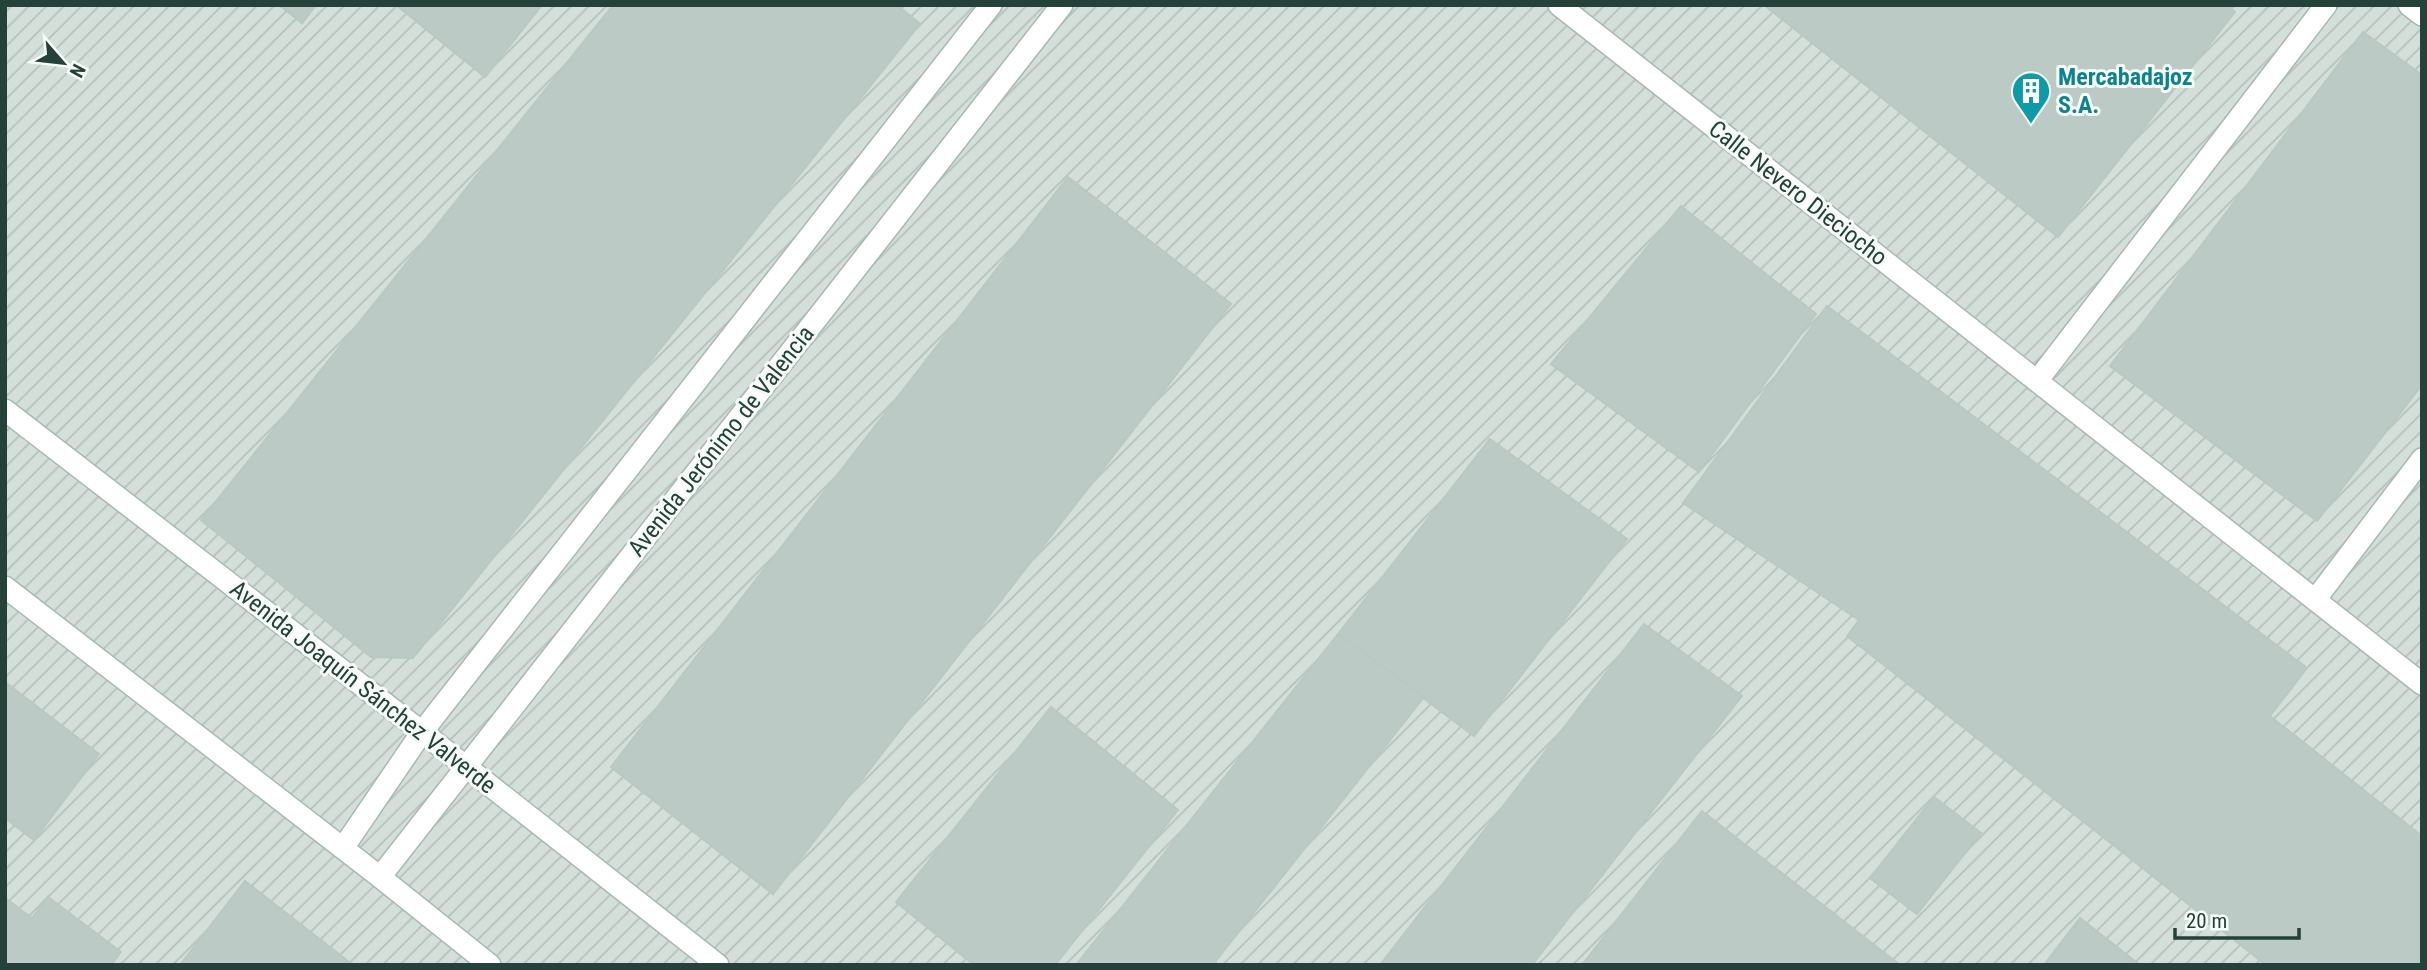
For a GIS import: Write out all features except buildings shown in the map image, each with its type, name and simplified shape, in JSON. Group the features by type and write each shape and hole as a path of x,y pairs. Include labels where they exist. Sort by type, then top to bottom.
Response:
{"street":[{"path":"343,848 422,732 991,5"},
{"name":"Avenida Jerónimo de Valencia","path":"380,877 1062,5"},
{"name":"Calle Nevero Dieciocho","path":"1559,5 2422,684"},
{"path":"2037,381 2326,5"},
{"path":"2409,5 2422,15"},
{"name":"Avenida Joaquín Sánchez Valverde","path":"5,410 719,965"},
{"path":"2315,600 2422,459"},
{"path":"5,587 490,965"}],"shaded area":[{"path":"5,5 2422,5 2422,965 5,965"}],"place":[{"name":"Mercabadajoz S.A.","path":"2031,125"}]}
